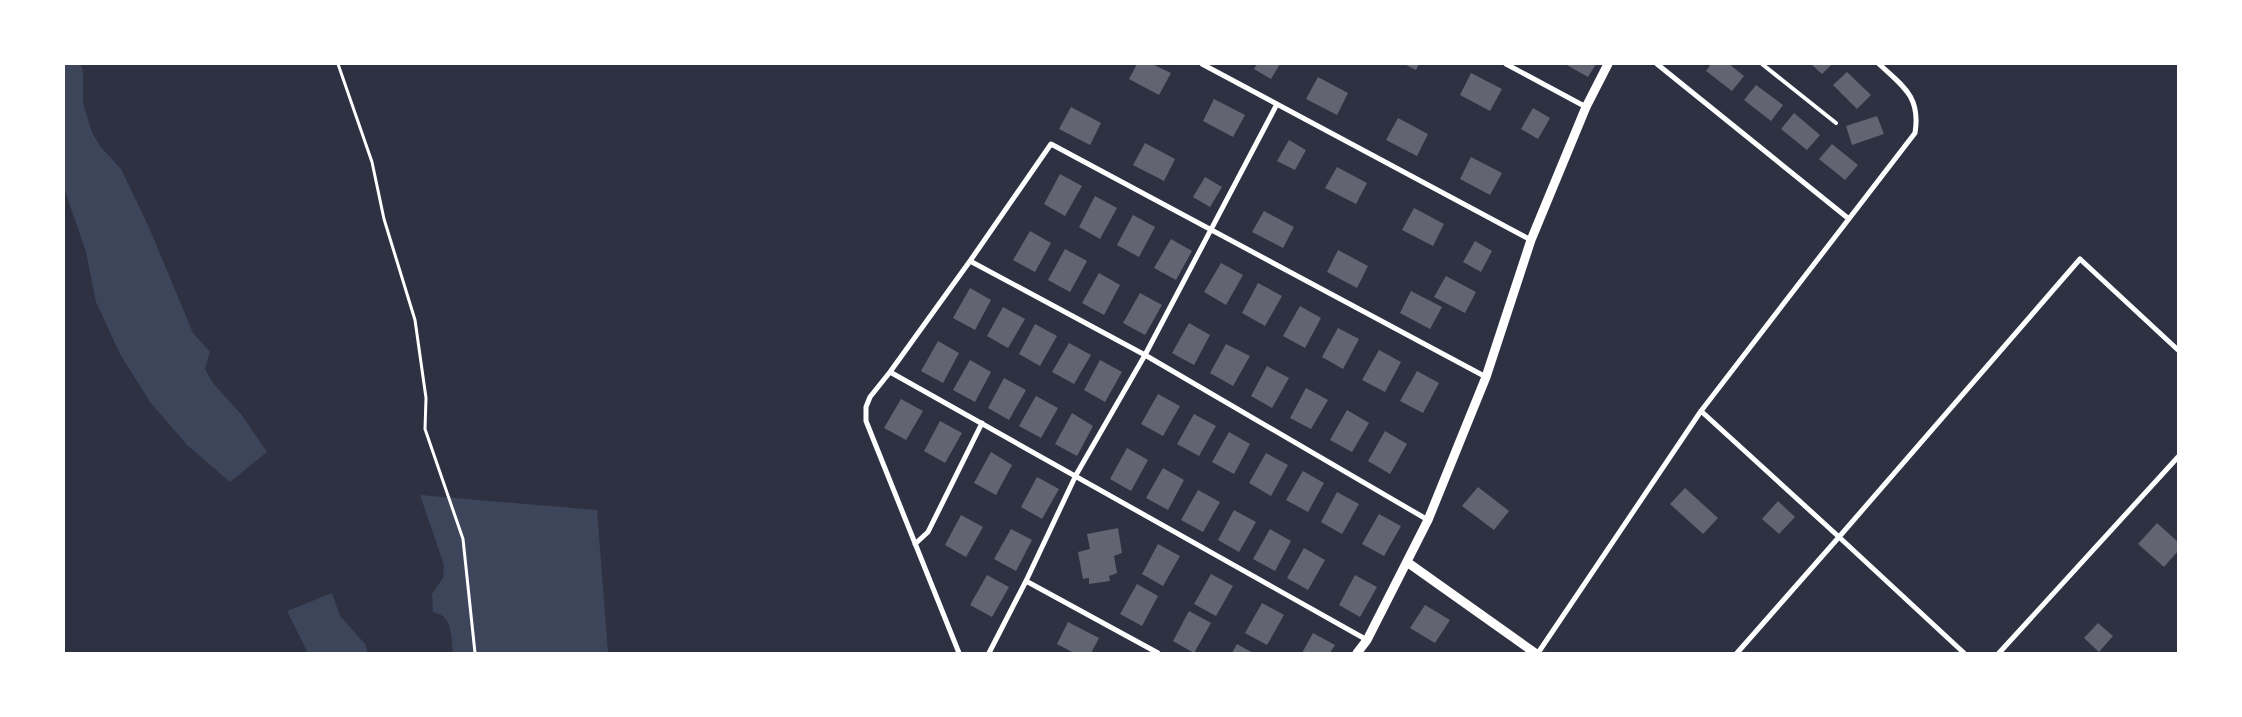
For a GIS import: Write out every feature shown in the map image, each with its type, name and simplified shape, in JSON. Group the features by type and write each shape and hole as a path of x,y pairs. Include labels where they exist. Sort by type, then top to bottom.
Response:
{"street":[{"path":"1202,64 1531,240"},
{"path":"1506,64 1586,107"},
{"path":"1357,653 1367,640 1428,520 1486,377 1531,240 1586,107 1608,64"},
{"path":"1657,64 1849,218"},
{"path":"1408,562 1537,653 1701,411 1914,133 1916,110 1909,92 1879,64"},
{"path":"989,653 1026,581 1076,475 1145,355 1277,104"},
{"path":"959,653 866,421 867,402 970,262 1052,144 1212,228 1486,377"},
{"path":"1737,653 2080,259 2178,350"},
{"path":"970,262 1145,355 1428,520"},
{"path":"890,372 1367,640"},
{"path":"1701,411 1964,653"},
{"path":"916,544 928,532 982,422"},
{"path":"1999,653 2178,457"},
{"path":"1026,581 1158,653"}],"lane":[{"path":"1762,64 1836,123"}],"path":[{"path":"338,64 372,162 384,218 415,320 426,398 425,430 463,539 475,653"}],"shaded area":[{"path":"64,64 81,64 83,72 83,103 92,132 100,146 121,169 148,225 193,333 210,352 205,369 213,383 241,414 267,452 230,482 187,445 150,402 120,354 96,302 86,252 64,188"},
{"path":"420,495 597,510 608,653 453,653 448,622 440,614 433,612 432,594 443,578 444,565"},
{"path":"332,593 340,616 366,645 367,653 308,653 287,611"}],"building":[{"path":"1137,64 1152,64 1171,73 1159,95 1129,79"},
{"path":"1257,64 1280,64 1271,79 1254,69"},
{"path":"1404,64 1419,64 1416,70"},
{"path":"1565,64 1596,64 1588,77"},
{"path":"1711,64 1729,64 1744,76 1732,91 1706,71"},
{"path":"1811,64 1832,64 1822,74"},
{"path":"1847,72 1871,95 1857,109 1833,85"},
{"path":"1471,73 1502,89 1490,111 1460,95"},
{"path":"1318,77 1348,93 1337,115 1306,99"},
{"path":"1756,85 1783,105 1771,121 1744,100"},
{"path":"1214,99 1245,115 1233,137 1203,121"},
{"path":"1071,107 1101,123 1090,145 1059,129"},
{"path":"1533,108 1550,118 1538,139 1521,129"},
{"path":"1794,113 1820,135 1807,150 1781,129"},
{"path":"1877,116 1884,134 1852,145 1846,126"},
{"path":"1398,118 1428,134 1417,156 1386,140"},
{"path":"1289,140 1306,150 1295,170 1277,161"},
{"path":"1145,143 1175,159 1164,181 1133,165"},
{"path":"1832,144 1858,165 1845,180 1819,159"},
{"path":"1471,157 1502,173 1490,195 1460,179"},
{"path":"1337,167 1367,183 1356,204 1325,188"},
{"path":"1060,174 1082,186 1065,216 1044,204"},
{"path":"1205,177 1222,187 1210,207 1193,197"},
{"path":"1095,196 1117,208 1100,239 1079,227"},
{"path":"1414,208 1444,224 1433,246 1402,230"},
{"path":"1264,211 1294,227 1283,248 1252,232"},
{"path":"1133,215 1155,227 1139,257 1117,245"},
{"path":"1030,231 1051,243 1035,272 1013,260"},
{"path":"1171,239 1192,251 1176,280 1154,268"},
{"path":"1475,241 1492,251 1481,272 1463,262"},
{"path":"1065,249 1087,261 1070,292 1048,280"},
{"path":"1338,250 1368,266 1357,288 1327,272"},
{"path":"1221,263 1243,275 1226,305 1204,292"},
{"path":"1099,273 1120,285 1104,315 1082,303"},
{"path":"1446,276 1476,292 1465,313 1434,297"},
{"path":"1258,283 1282,296 1265,326 1242,313"},
{"path":"970,288 991,300 975,330 953,318"},
{"path":"1411,291 1442,307 1430,329 1400,313"},
{"path":"1140,293 1162,305 1145,335 1123,323"},
{"path":"1300,306 1321,318 1305,348 1283,336"},
{"path":"1003,307 1025,319 1008,348 987,336"},
{"path":"1189,323 1210,335 1194,365 1172,353"},
{"path":"1035,324 1057,336 1040,366 1019,354"},
{"path":"1338,328 1359,339 1343,369 1322,357"},
{"path":"938,341 959,353 943,383 921,371"},
{"path":"1069,343 1091,355 1074,384 1052,372"},
{"path":"1226,344 1250,356 1233,386 1210,373"},
{"path":"1379,350 1401,362 1385,392 1362,380"},
{"path":"970,360 991,372 975,402 953,390"},
{"path":"1100,360 1122,372 1105,402 1084,390"},
{"path":"1267,366 1289,378 1272,408 1251,396"},
{"path":"1417,371 1439,383 1423,413 1400,401"},
{"path":"1004,378 1026,390 1009,420 988,408"},
{"path":"1306,388 1328,400 1311,429 1290,418"},
{"path":"1158,394 1180,406 1163,436 1141,424"},
{"path":"1036,396 1058,408 1041,438 1019,426"},
{"path":"901,399 923,411 906,440 884,428"},
{"path":"1347,410 1369,423 1352,452 1330,440"},
{"path":"1072,413 1093,426 1077,456 1055,444"},
{"path":"1194,414 1216,426 1199,456 1177,444"},
{"path":"940,421 962,433 945,463 924,451"},
{"path":"1385,431 1407,444 1390,474 1368,461"},
{"path":"1229,432 1250,444 1234,474 1212,462"},
{"path":"1127,448 1148,460 1131,491 1110,479"},
{"path":"991,452 1012,465 996,495 974,483"},
{"path":"1266,453 1288,465 1271,496 1249,483"},
{"path":"1163,468 1184,480 1168,510 1146,498"},
{"path":"1303,471 1324,483 1308,512 1286,500"},
{"path":"1037,477 1059,489 1042,519 1021,507"},
{"path":"1478,487 1509,511 1494,530 1462,506"},
{"path":"1685,488 1718,518 1703,534 1670,504"},
{"path":"1198,490 1220,502 1203,532 1181,520"},
{"path":"1337,492 1359,504 1342,534 1321,522"},
{"path":"1778,501 1795,517 1779,534 1762,519"},
{"path":"1234,510 1256,522 1239,552 1218,540"},
{"path":"1379,514 1401,526 1384,556 1362,544"},
{"path":"961,515 983,527 966,557 945,545"},
{"path":"2157,523 2178,542 2178,551 2164,567 2138,544"},
{"path":"1118,528 1122,553 1114,556 1117,573 1109,576 1110,581 1089,584 1089,578 1083,579 1078,552 1090,549 1087,534"},
{"path":"1011,529 1032,540 1016,571 994,559"},
{"path":"1270,529 1291,541 1275,571 1253,559"},
{"path":"1158,544 1180,556 1163,586 1142,574"},
{"path":"1304,548 1325,560 1308,590 1287,578"},
{"path":"1211,574 1233,586 1216,616 1194,604"},
{"path":"987,575 1009,587 992,617 970,605"},
{"path":"1355,575 1377,587 1360,617 1339,605"},
{"path":"1137,584 1158,596 1142,626 1120,614"},
{"path":"1262,603 1284,615 1267,645 1245,633"},
{"path":"1425,605 1450,620 1435,643 1410,628"},
{"path":"1189,611 1211,623 1194,653 1173,641"},
{"path":"1068,622 1099,638 1091,653 1074,653 1057,644"},
{"path":"2098,623 2113,636 2099,652 2084,638"},
{"path":"1313,633 1335,645 1330,653 1302,653"},
{"path":"1237,644 1253,653 1232,653"}]}
